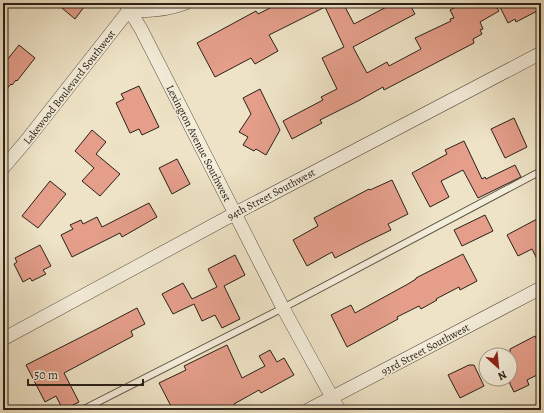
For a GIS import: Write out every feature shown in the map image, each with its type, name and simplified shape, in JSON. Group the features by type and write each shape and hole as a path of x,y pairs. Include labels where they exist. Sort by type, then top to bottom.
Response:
{"street":[{"path":"129,5 145,12 159,11 186,3"},
{"name":"Lakewood Boulevard Southwest","path":"3,168 26,141 129,5"},
{"name":"Lexington Avenue Southwest","path":"129,5 234,214 339,410"},
{"name":"94th Street Southwest","path":"3,338 234,214 541,53"},
{"name":"93rd Street Southwest","path":"308,410 541,288"}],"lane":[{"path":"82,410 283,308 541,171"},
{"path":"534,410 541,406"}],"building":[{"path":"56,3 87,3 75,19"},
{"path":"280,3 343,3 354,24 394,3 409,3 415,14 353,47 367,73 387,62 389,66 421,49 415,38 451,21 450,19 454,18 450,10 463,3 494,3 499,11 480,22 483,29 480,30 482,34 473,39 474,43 384,90 383,87 320,120 322,123 292,139 283,121 323,100 321,97 337,89 322,58 344,47 325,7 269,35 278,51 255,64 251,58 215,77 197,43 256,11 258,14"},
{"path":"498,3 541,3 541,9 516,22 515,19 508,23"},
{"path":"19,45 35,58 17,81 16,80 12,85 11,84 3,93 3,65"},
{"path":"139,86 159,127 142,135 139,129 130,133 116,103 124,99 121,94"},
{"path":"260,89 280,130 266,155 256,149 254,151 243,145 248,137 239,132 251,114 243,98"},
{"path":"514,118 527,147 505,158 491,129"},
{"path":"92,130 106,142 96,154 120,174 100,196 82,181 94,168 75,151"},
{"path":"464,141 482,179 485,177 486,179 515,165 521,177 478,198 463,170 441,181 449,197 430,207 412,173 447,154 445,150"},
{"path":"177,159 190,184 172,194 159,168"},
{"path":"392,180 408,214 388,224 391,230 335,258 332,252 307,266 293,240 318,226 314,218 369,189 370,190"},
{"path":"50,181 66,194 38,228 22,216"},
{"path":"149,203 157,217 122,237 120,233 72,257 61,235 73,229 70,225 81,220 83,224 97,217 102,227"},
{"path":"485,215 493,231 462,246 454,230"},
{"path":"537,219 541,227 541,267 532,249 518,256 507,235"},
{"path":"40,245 51,266 43,270 46,274 32,281 30,278 23,282 14,264 17,262 15,258"},
{"path":"463,254 477,281 460,290 459,287 421,309 419,306 397,317 398,319 347,347 331,315 351,305 355,313 408,284 416,278"},
{"path":"235,255 245,275 224,286 240,319 222,328 215,315 202,321 194,304 173,314 162,294 183,283 192,299 217,287 208,269"},
{"path":"137,308 145,324 131,331 133,336 64,373 79,402 63,410 56,396 45,402 26,365"},
{"path":"535,336 541,348 541,373 527,380 529,385 514,392 512,387 518,387 518,347 514,347"},
{"path":"227,345 242,378 265,366 259,356 270,350 277,362 284,358 294,375 261,393 259,390 234,404 236,407 229,410 173,410 159,383 186,370 184,366"},
{"path":"469,365 474,365 478,373 478,387 482,387 460,398 448,375"}]}
